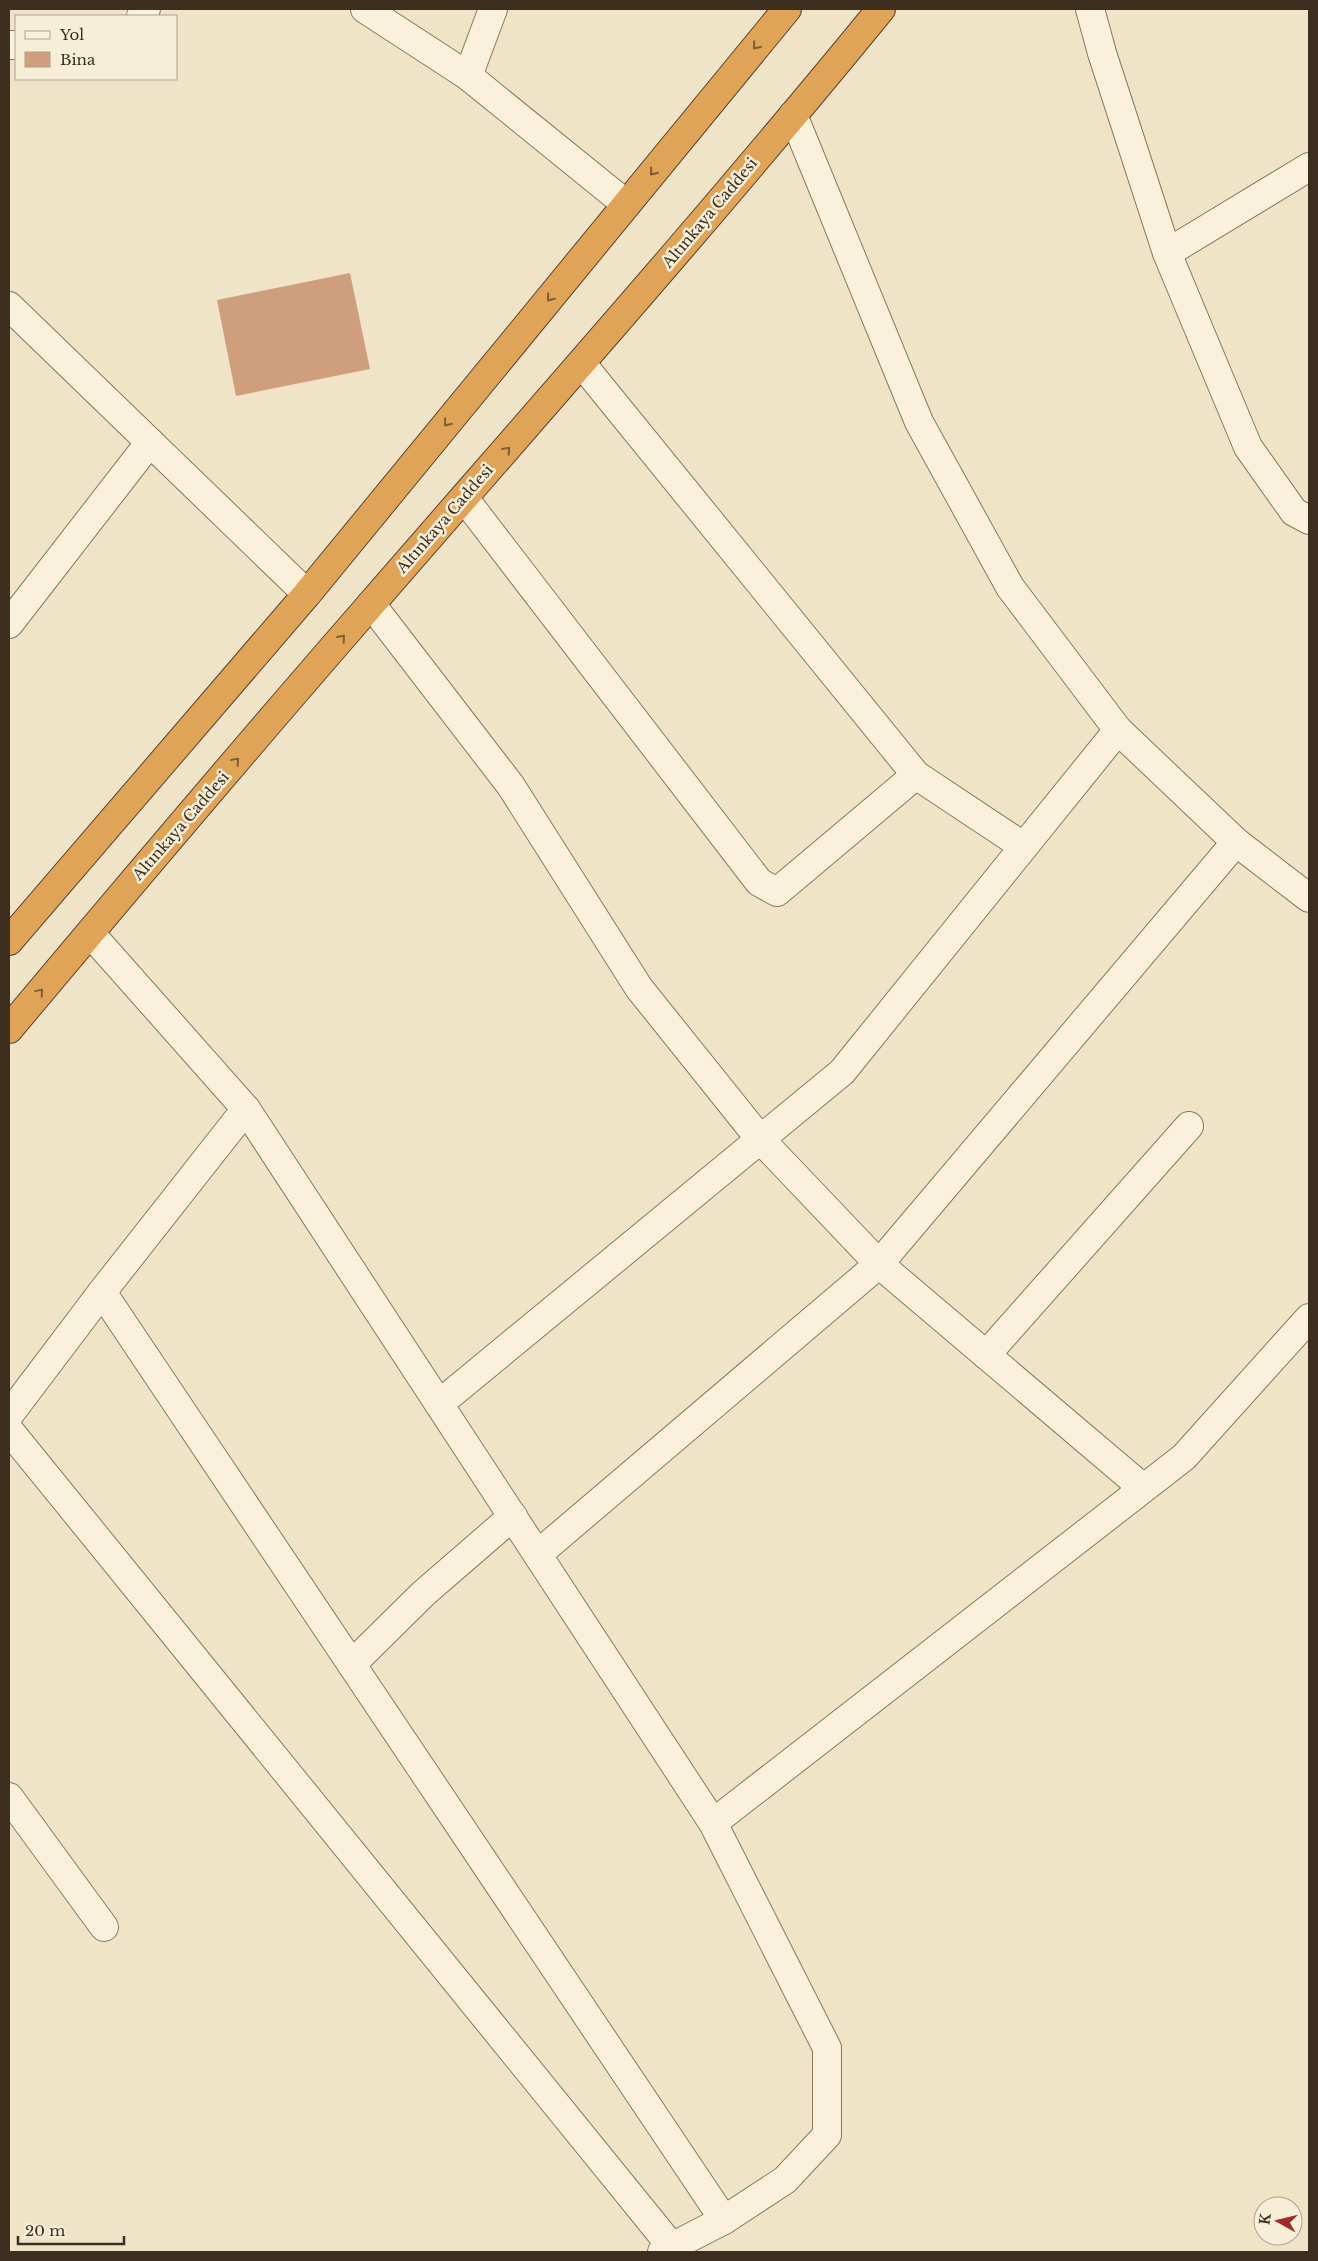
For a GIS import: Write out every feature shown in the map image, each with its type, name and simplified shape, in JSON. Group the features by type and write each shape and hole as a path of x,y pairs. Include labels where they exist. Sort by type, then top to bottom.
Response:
{"highway":[{"path":"9,941 307,594 787,9"},
{"name":"Altınkaya Caddesi","path":"9,1029 371,604 582,364 794,115 881,9"}],"street":[{"path":"365,9 468,76 626,204"},
{"path":"468,76 493,9"},
{"path":"1090,9 1102,53 1167,252 1248,447 1294,512 1309,520"},
{"path":"794,115 919,422 1010,587 1118,730 1236,842 1309,898"},
{"path":"1167,252 1309,167"},
{"path":"9,306 307,594"},
{"path":"582,364 916,775 1023,846"},
{"path":"9,624 150,442"},
{"path":"464,498 759,882 777,892 916,775"},
{"path":"371,604 510,786 638,988 760,1139 879,1264 1143,1488"},
{"path":"439,1404 842,1072 1118,730"},
{"path":"538,1554 879,1264 1236,842"},
{"path":"9,1430 669,2250 724,2220 785,2180 826,2135 827,2048 713,1823 246,1109 90,933"},
{"path":"9,1415 102,1292 246,1109"},
{"path":"986,1354 1189,1126"},
{"path":"102,1292 724,2220"},
{"path":"713,1823 1184,1457 1309,1318"},
{"path":"352,1664 424,1593 513,1516"},
{"path":"9,1797 104,1927"}],"building":[{"path":"350,273 370,369 236,396 217,300"}]}
